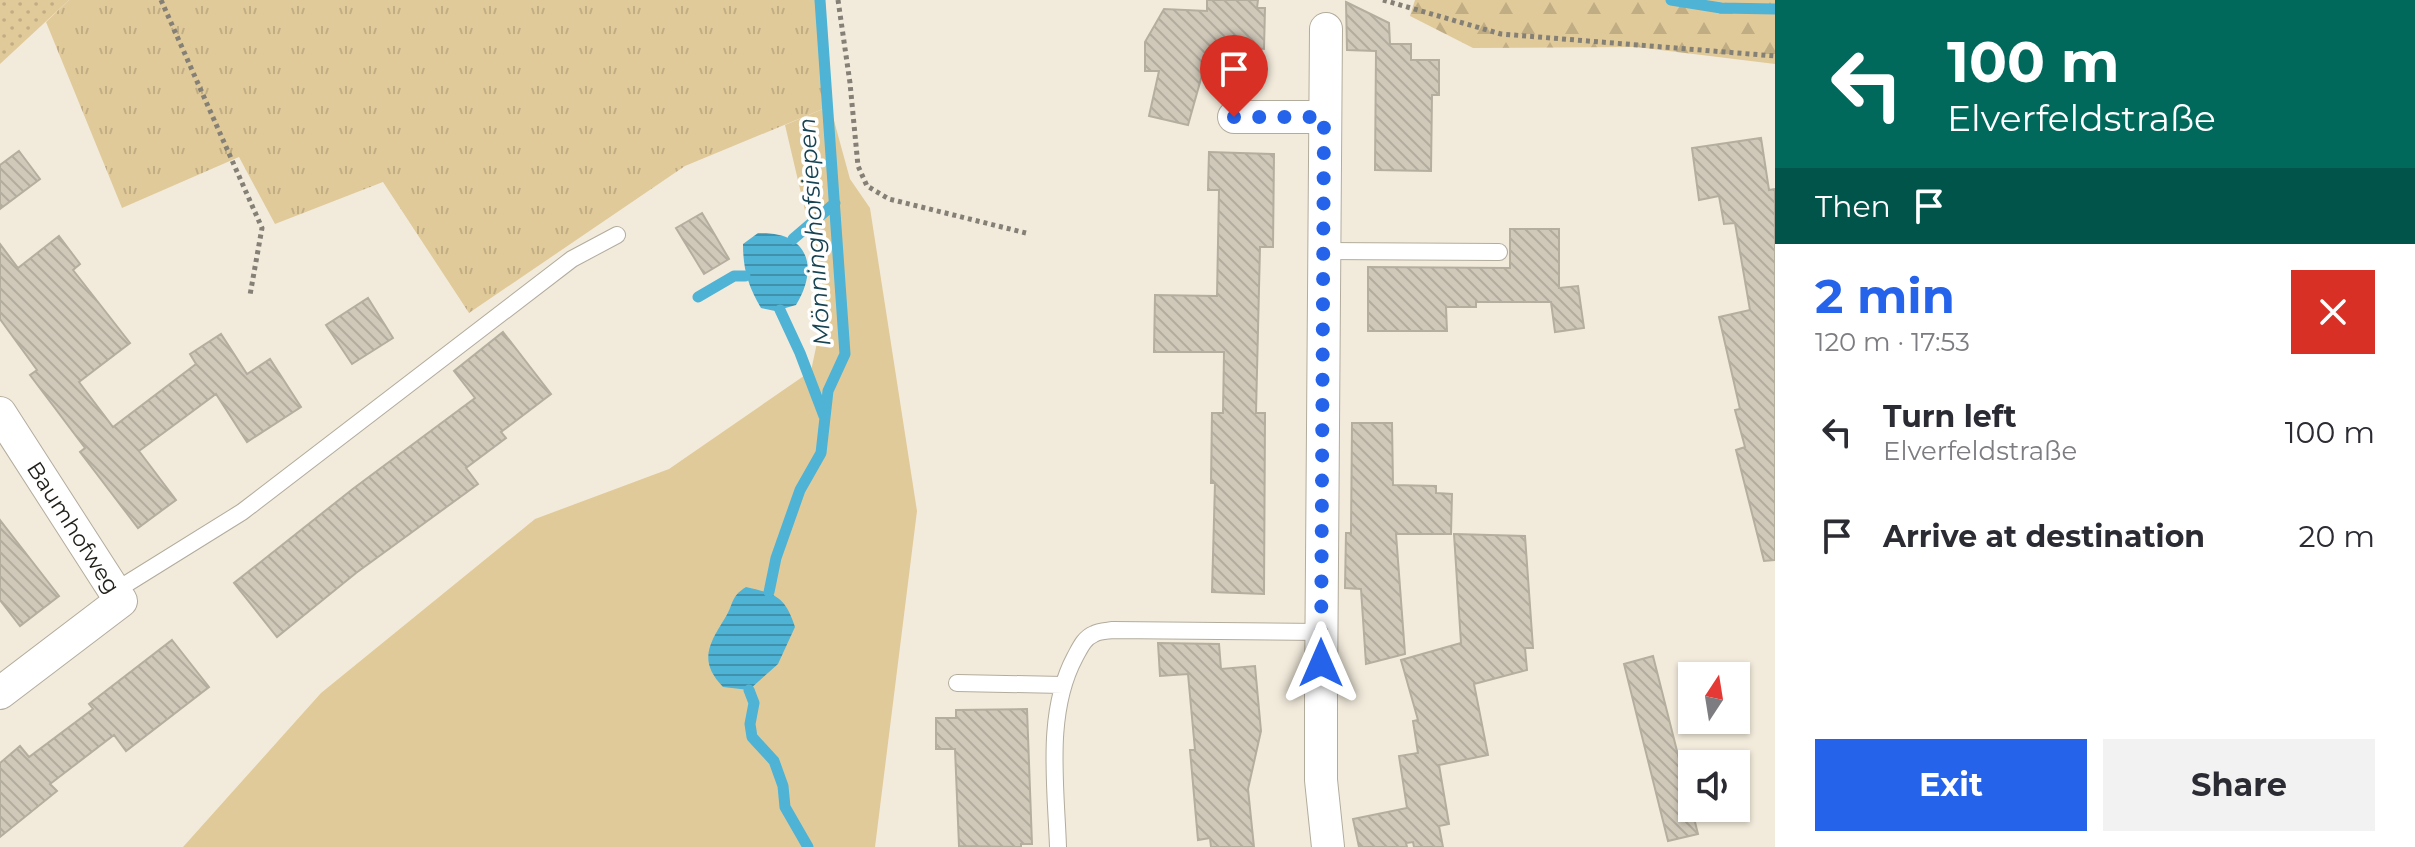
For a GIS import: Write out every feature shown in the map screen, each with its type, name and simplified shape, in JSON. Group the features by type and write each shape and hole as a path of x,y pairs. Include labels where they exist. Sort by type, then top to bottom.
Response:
{"street":[{"path":"1326,29 1321,780 1328,847"},
{"path":"1234,117 1324,117"},
{"name":"Baumhofweg","path":"0,413 118,596"},
{"path":"0,693 118,596"}],"lane":[{"path":"118,596 242,512 572,259 617,235"},
{"path":"1324,251 1499,252"},
{"path":"1058,847 1055,753 1058,712 1063,685 1083,642 1094,634 1113,630 1321,632"},
{"path":"957,683 1063,685"}],"path":[{"path":"161,0 262,228 250,295"},
{"path":"838,0 858,166 867,186 889,199 1026,233"},
{"path":"1383,0 1501,34 1775,56"}],"green space":[{"path":"0,0 69,0 0,64"},
{"path":"69,0 822,0 830,106 685,166 469,313 383,182 275,224 239,157 122,208 46,22"},
{"path":"1415,0 1775,0 1775,64 1636,47 1473,48 1410,16"},
{"path":"830,106 850,179 870,208 917,511 875,847 183,847 321,693 535,519 669,469 811,371 826,300 785,125"}],"water":[{"path":"758,233 788,238 804,254 807,277 796,305 775,311 761,308 756,300 745,269 743,244"},
{"path":"746,587 778,598 795,627 778,664 749,690 723,687 715,678 708,661 714,636 735,598"}],"building":[{"path":"1207,0 1258,0 1257,8 1265,8 1264,49 1254,48 1248,77 1204,68 1188,125 1149,116 1159,71 1145,71 1145,42 1164,9 1207,11"},
{"path":"1346,2 1389,23 1390,44 1411,44 1411,60 1439,60 1439,95 1432,95 1431,171 1375,170 1376,51 1347,50"},
{"path":"1761,138 1769,190 1775,189 1775,560 1764,561 1736,450 1745,447 1735,410 1740,409 1719,317 1750,310 1735,223 1724,224 1719,196 1699,200 1692,148"},
{"path":"19,151 40,179 0,209 0,165"},
{"path":"1209,152 1274,154 1273,247 1260,247 1256,413 1265,413 1264,594 1212,592 1215,483 1211,483 1212,413 1223,413 1224,352 1154,352 1155,295 1217,296 1219,190 1208,190"},
{"path":"702,213 729,259 704,274 676,228"},
{"path":"1510,229 1559,229 1559,288 1578,286 1584,328 1555,332 1551,302 1476,302 1476,307 1446,307 1447,331 1368,331 1368,267 1510,268"},
{"path":"59,236 80,264 73,270 130,343 79,382 113,427 196,364 190,354 221,334 247,374 270,359 301,407 247,442 216,394 139,451 176,500 138,528 80,452 85,448 30,375 37,370 0,319 0,244 18,268"},
{"path":"368,298 393,338 352,364 326,325"},
{"path":"503,332 551,394 501,432 506,438 466,468 478,484 356,573 277,637 234,583 475,398 454,371"},
{"path":"1352,423 1392,423 1393,485 1436,486 1436,493 1452,494 1451,534 1396,534 1405,654 1366,664 1361,589 1345,588 1346,533 1351,533"},
{"path":"0,520 59,596 20,626 0,600"},
{"path":"1454,534 1525,536 1533,648 1525,648 1527,670 1474,684 1488,755 1439,765 1449,824 1439,826 1443,847 1414,847 1413,842 1406,843 1407,847 1359,847 1353,819 1407,808 1399,756 1418,753 1413,721 1418,720 1401,660 1461,643"},
{"path":"172,640 209,687 126,751 114,735 50,784 57,791 0,837 0,763 20,746 29,757 93,709 89,704"},
{"path":"1158,643 1219,644 1221,669 1255,666 1261,731 1248,789 1254,847 1211,847 1210,838 1198,840 1190,750 1195,750 1188,674 1160,676"},
{"path":"1653,656 1678,755 1678,822 1695,822 1698,834 1668,841 1624,664"},
{"path":"1027,709 1032,844 1021,844 1021,847 959,846 955,749 936,749 936,718 956,718 956,710"}],"waterway":[{"name":"Mönninghofsiepen","path":"769,592 776,558 800,490 821,453 828,391 845,354 820,0"},
{"path":"1671,0 1721,8 1775,9"},
{"path":"793,239 835,203"},
{"path":"698,297 734,276 745,276"},
{"path":"780,310 824,416"},
{"name":"Mönninghofsiepen","path":"749,690 754,703 750,724 752,737 774,761 783,786 785,807 808,847"}],"route":[{"path":"1234,117 1324,117 1321,663"}]}
